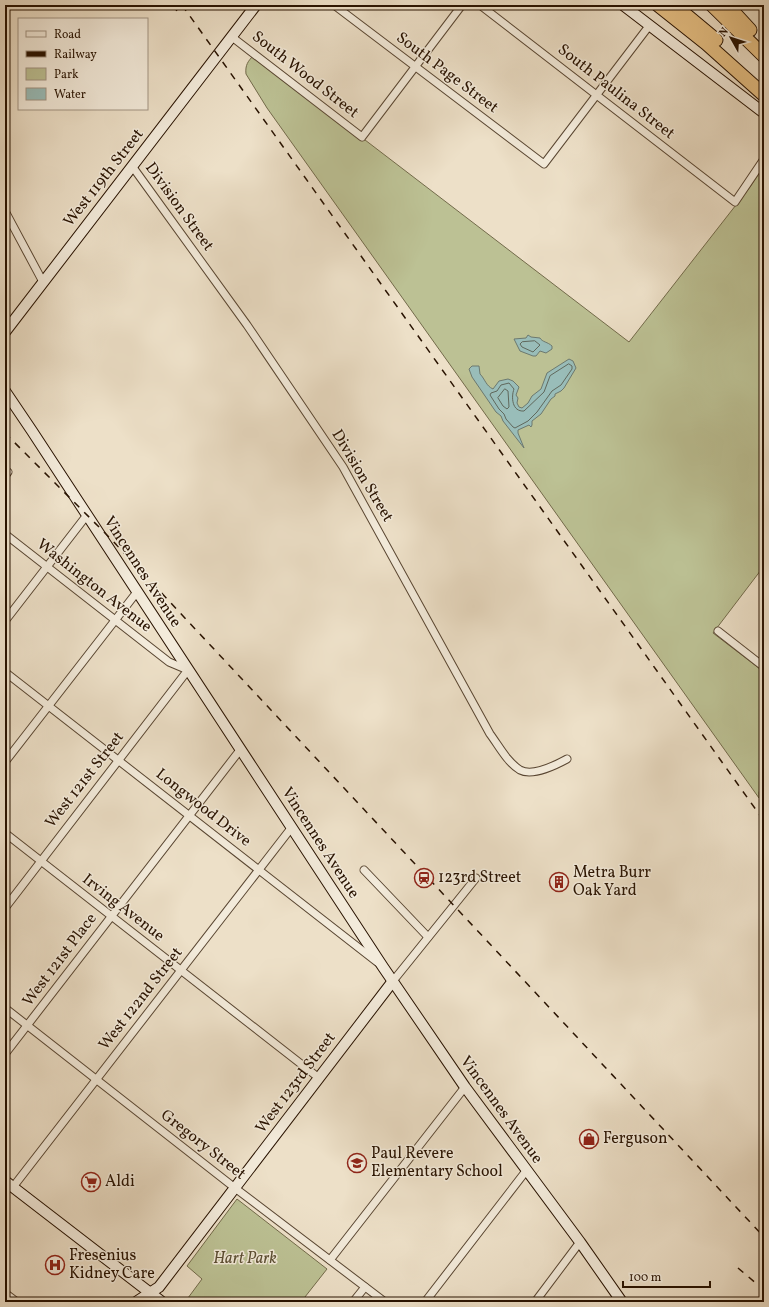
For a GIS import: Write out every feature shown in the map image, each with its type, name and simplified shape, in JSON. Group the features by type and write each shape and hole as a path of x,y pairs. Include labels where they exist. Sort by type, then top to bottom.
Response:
{"highway":[{"path":"658,5 707,44 764,95"},
{"path":"674,5 724,47 764,84"},
{"path":"712,5 763,55"},
{"path":"727,5 754,35 763,55"}],"main road":[{"name":"West 119th Street","path":"5,332 256,5"},
{"path":"623,5 764,113"},
{"name":"Vincennes Avenue","path":"5,391 383,967 465,1087 580,1242 622,1302"},
{"name":"West 123rd Street","path":"136,1302 159,1287 394,981"},
{"path":"9,1184 162,1302"}],"street":[{"name":"South Page Street","path":"334,5 544,164 597,95"},
{"path":"415,66 462,5"},
{"name":"South Paulina Street","path":"480,5 735,202 764,159"},
{"path":"597,95 649,26"},
{"name":"South Wood Street","path":"232,37 362,136 415,66"},
{"name":"Division Street","path":"132,166 246,325 343,467 490,734 508,759 521,770 535,772 557,765 568,759"},
{"path":"5,211 43,282"},
{"path":"5,621 87,515"},
{"name":"Washington Avenue","path":"5,534 169,662 188,670"},
{"path":"5,762 137,592"},
{"path":"718,631 764,667"},
{"name":"West 121st Street","path":"5,908 188,670"},
{"name":"Longwood Drive","path":"5,672 383,967"},
{"name":"West 121st Place","path":"5,1054 240,750"},
{"name":"West 122nd Street","path":"9,1184 97,1079 292,827"},
{"name":"Irving Avenue","path":"5,833 319,1078"},
{"path":"364,870 428,937"},
{"name":"West 123rd Street","path":"394,981 476,878"},
{"name":"Gregory Street","path":"5,1008 235,1188 385,1302"},
{"path":"330,1260 465,1087"},
{"path":"425,1302 526,1171"},
{"path":"535,1302 580,1242"},
{"path":"353,1302 365,1286"},
{"path":"5,1293 17,1302"}],"green space":[{"path":"254,55 629,342 750,187 764,166 764,566 713,633 764,672 764,783 759,792 759,798 267,108 246,74 247,63"},
{"name":"Hart Park","path":"237,1199 327,1269 301,1302 185,1302 202,1279 187,1266"}],"water":[{"path":"528,335 531,337 540,338 552,346 552,349 546,353 540,351 536,356 520,351 514,339 526,338"},
{"path":"569,359 573,361 576,368 564,388 555,394 541,414 532,421 531,427 529,425 518,430 524,448 503,421 501,416 496,412 472,377 469,369 472,366 479,366 480,374 493,389 499,381 508,379 513,381 519,387 516,395 518,398 517,403 519,407 522,408 528,403 532,396 541,389 547,373"}],"railway":[{"path":"173,5 177,11"},
{"path":"182,5 764,821"},
{"path":"5,433 111,539 764,1237"},
{"path":"738,1268 764,1290"}],"place":[{"name":"123rd Street","path":"424,878"},
{"name":"Metra Burr Oak Yard","path":"559,882"},
{"name":"Ferguson","path":"589,1139"},
{"name":"Paul Revere Elementary School","path":"357,1163"},
{"name":"Aldi","path":"91,1182"},
{"name":"Fresenius Kidney Care","path":"55,1265"}]}
